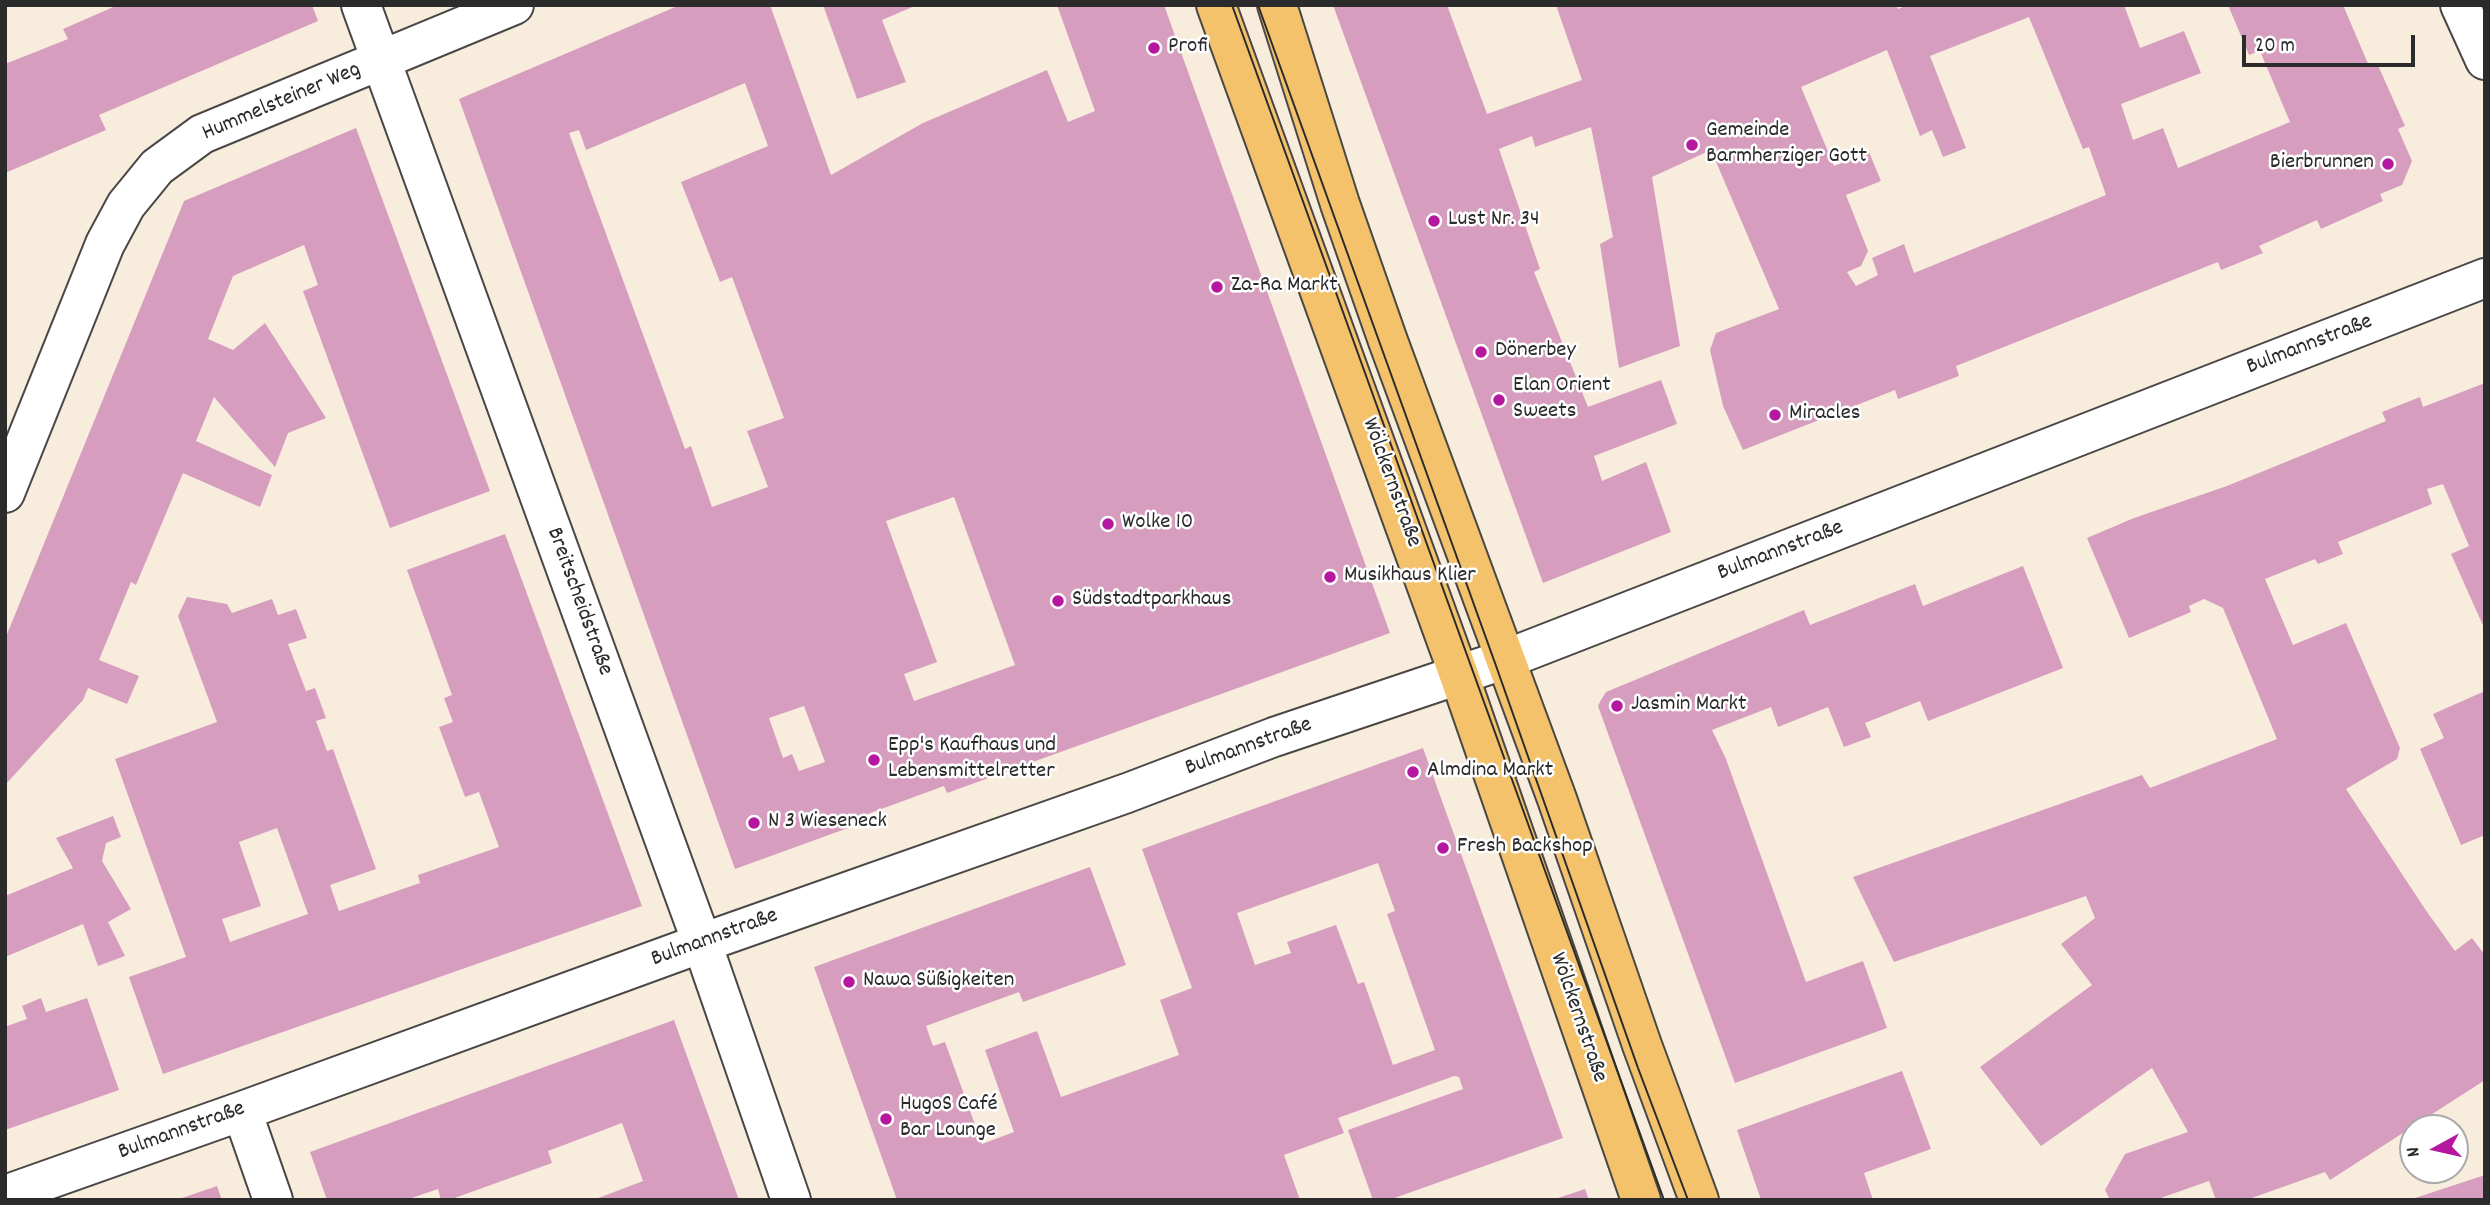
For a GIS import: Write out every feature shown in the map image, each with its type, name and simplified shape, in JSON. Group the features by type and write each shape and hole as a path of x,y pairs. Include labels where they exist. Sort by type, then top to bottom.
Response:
{"main road":[{"name":"Wölckernstraße","path":"1216,5 1459,675 1642,1200"},
{"name":"Wölckernstraße","path":"1277,5 1340,204 1388,341 1506,659 1699,1200"}],"street":[{"name":"Breitscheidstraße","path":"361,5 702,943 791,1200"},
{"name":"Hummelsteiner Weg","path":"5,493 105,244 126,205 157,167 202,134 514,5"},
{"path":"2460,5 2485,61"},
{"name":"Bulmannstraße","path":"5,1195 1126,793 1274,737 1506,659 2485,278"},
{"path":"242,1111 273,1200"}],"building":[{"path":"118,5 312,5 318,21 99,115 106,130 5,173 5,64 68,39 63,29"},
{"path":"680,5 770,5 831,175 923,123 1047,70 1068,122 1095,111 1057,5 1164,5 1390,633 947,793 944,786 846,822 848,828 735,869 459,99","holes":["745,83 768,146 681,182 720,282 732,277 784,418 747,431 768,487 712,507 691,446 685,449 569,133 579,130 586,150","954,497 1015,665 914,701 904,674 937,662 886,521","804,706 825,762 799,771 792,754 783,758 769,718"]},
{"path":"823,5 917,5 882,20 906,82 857,99"},
{"path":"1333,5 1447,5 1487,114 1582,80 1556,5 1896,5 1898,9 1908,5 2124,5 2140,48 2184,31 2201,73 2121,104 2133,140 2163,128 2178,168 2290,122 2260,51 2249,55 2228,5 2343,5 2369,66 2377,63 2405,126 2398,129 2412,161 2402,185 2380,194 2383,201 2321,229 2317,220 2259,246 2263,253 2221,270 2218,262 1956,366 1959,376 1898,399 1895,390 1743,450 1723,406 1710,350 1716,333 1779,309 1711,150 1652,177 1680,346 1619,368 1600,244 1613,237 1591,127 1535,147 1532,136 1499,149 1540,269 1534,272 1588,407 1661,380 1677,424 1594,456 1602,481 1646,462 1671,532 1543,583","holes":["2029,17 2083,149 2089,147 2106,195 1914,273 1904,244 1872,258 1878,275 1856,286 1847,272 1861,266 1868,251 1846,195 1881,181 1869,152 1834,166 1801,87 1887,50 1920,136 1932,130 1943,157 1966,148 1930,56"]},
{"path":"356,128 490,491 390,528 303,291 318,285 304,245 233,276 208,339 233,350 265,323 326,418 288,433 275,467 214,397 196,441 272,475 260,507 183,473 136,585 131,582 99,660 139,676 127,704 88,688 83,700 5,785 5,639 184,201"},
{"path":"2485,383 2485,630 2451,554 2469,546 2443,484 2427,489 2432,504 2338,542 2343,554 2318,564 2315,559 2265,579 2293,645 2346,623 2400,748 2397,759 2346,789 2455,951 2472,938 2485,955 2485,1080 2432,1114 2399,1114 2399,1135 2330,1180 2325,1172 2246,1200 2216,1200 2209,1181 2155,1200 2110,1200 2105,1190 2125,1154 2188,1132 2152,1068 2041,1146 1980,1067 2092,985 2061,944 2095,918 2086,896 1894,962 1853,877 2142,775 2150,788 2277,739 2223,608 2204,599 2189,606 2191,612 2129,638 2087,538 2134,518 2227,486 2386,421 2382,412 2420,397 2423,407"},
{"path":"505,534 642,906 163,1074 129,977 186,957 115,759 217,722 178,616 187,597 227,604 232,613 272,599 278,615 296,609 307,638 288,644 306,691 315,688 326,718 316,721 327,751 333,749 376,869 330,885 339,911 420,883 418,875 499,847 479,792 465,797 439,727 453,722 444,698 452,695 407,570","holes":["277,828 308,914 230,942 222,919 261,906 239,842"]},
{"path":"2023,566 2063,668 1928,721 1920,701 1865,723 1871,737 1844,747 1828,707 1778,727 1771,707 1712,730 1726,759 1806,982 1863,961 1887,1028 1735,1083 1598,706 1601,700 1606,692 1804,610 1810,625 1915,584 1923,606"},
{"path":"2485,691 2485,835 2461,845 2420,749 2444,738 2433,714"},
{"path":"1423,748 1563,1138 1389,1200 1373,1200 1348,1130 1463,1089 1459,1077 1454,1076 1338,1118 1344,1133 1284,1155 1300,1200 897,1200 814,967 1090,867 1126,965 1023,1002 1019,992 926,1026 933,1046 945,1042 982,1144 1014,1132 985,1050 1037,1031 1061,1097 1179,1055 1160,1000 1192,988 1142,849","holes":["1378,863 1395,911 1387,914 1435,1050 1393,1065 1364,982 1358,984 1336,925 1287,942 1291,953 1255,965 1237,913"]},
{"path":"113,816 121,837 106,843 102,861 131,909 108,922 125,956 98,966 83,924 5,957 5,896 73,868 56,838"},
{"path":"41,998 46,1012 87,998 119,1090 5,1130 5,1021 7,1026 27,1019 22,1006"},
{"path":"674,1020 739,1200 593,1200 643,1181 622,1123 548,1151 552,1163 449,1200 441,1200 438,1189 406,1200 327,1200 310,1152"},
{"path":"1902,1071 1931,1149 1864,1173 1873,1200 1761,1200 1737,1130"},
{"path":"2485,1175 2485,1200 2412,1200 2458,1184 2469,1184 2469,1180"},
{"path":"217,1186 222,1200 179,1200 179,1199"},
{"path":"1585,1189 1589,1200 1555,1200 1555,1199"}],"tram line":[{"path":"1232,5 1664,1200"},
{"path":"1258,5 1638,1068 1688,1200"}],"place":[{"name":"Profi","path":"1154,48"},
{"name":"Gemeinde Barmherziger Gott","path":"1692,145"},
{"name":"Bierbrunnen","path":"2388,164"},
{"name":"Lust Nr. 34","path":"1434,221"},
{"name":"Za-Ra Markt","path":"1217,287"},
{"name":"Dönerbey","path":"1481,352"},
{"name":"Elan Orient Sweets","path":"1499,400"},
{"name":"Miracles","path":"1775,415"},
{"name":"Wolke 10","path":"1108,524"},
{"name":"Musikhaus Klier","path":"1330,577"},
{"name":"Südstadtparkhaus","path":"1058,601"},
{"name":"Jasmin Markt","path":"1617,706"},
{"name":"Epp's Kaufhaus und Lebensmittelretter","path":"874,760"},
{"name":"Almdina Markt","path":"1413,772"},
{"name":"N 3 Wieseneck","path":"754,823"},
{"name":"Fresh Backshop","path":"1443,848"},
{"name":"Nawa Süßigkeiten","path":"849,982"},
{"name":"HugoS Café Bar Lounge","path":"886,1119"}]}
